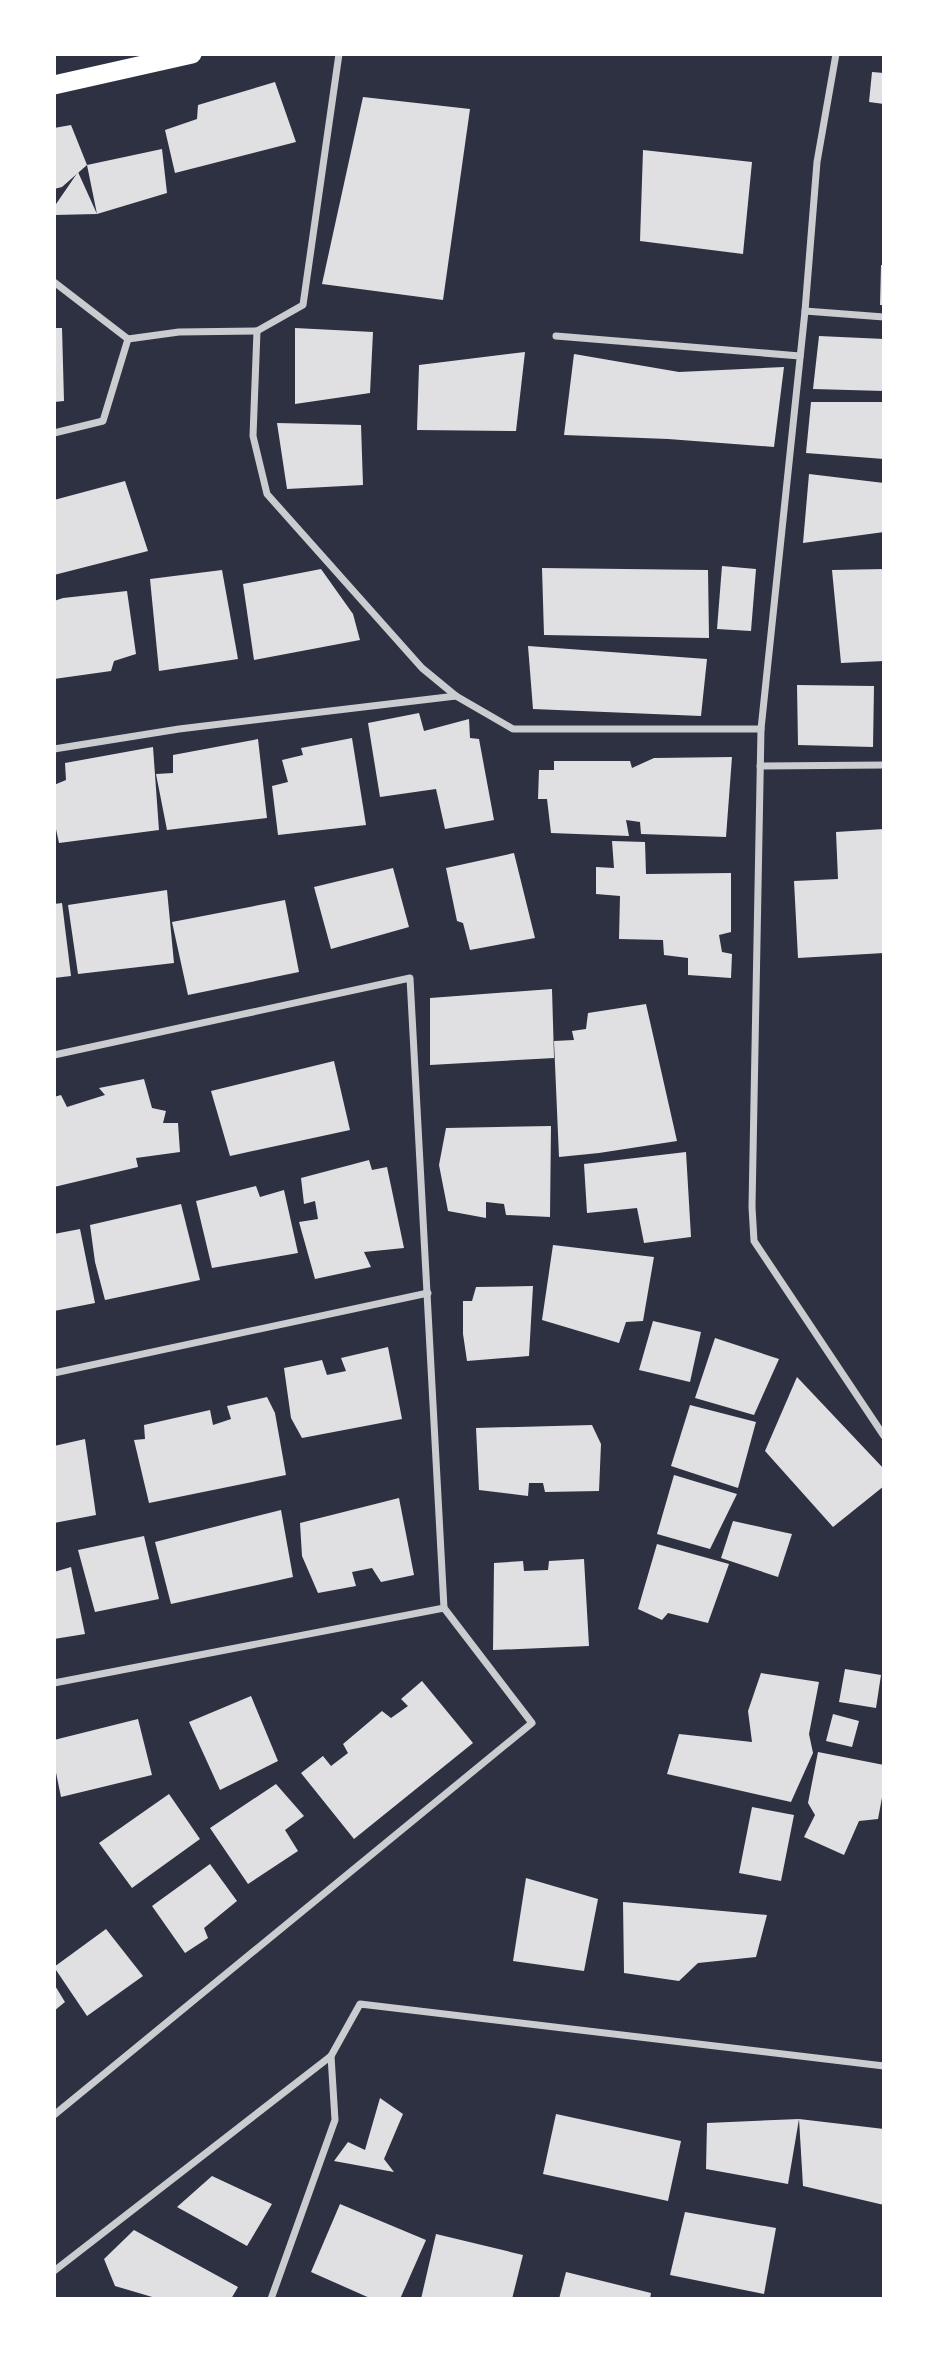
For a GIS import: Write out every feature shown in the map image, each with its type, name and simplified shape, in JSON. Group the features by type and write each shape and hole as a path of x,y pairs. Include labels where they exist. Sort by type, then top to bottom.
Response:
{"highway":[{"path":"54,85 192,54"}],"street":[{"path":"54,282 128,338 179,332 257,331 303,305 338,54"},
{"path":"836,54 817,162 805,311 761,729 752,1194 754,1241 884,1436"},
{"path":"805,311 884,317"},
{"path":"257,331 253,436 267,494 422,668 456,696 513,729 761,729"},
{"path":"556,336 800,356"},
{"path":"54,433 103,421 128,338"},
{"path":"54,749 179,729 456,696"},
{"path":"760,766 884,765"},
{"path":"54,1055 410,978 444,1608 532,1723 54,2115"},
{"path":"54,1373 428,1293"},
{"path":"54,1684 444,1608"},
{"path":"54,2271 331,2056 360,2004 884,2066"},
{"path":"271,2299 335,2120 331,2056"}],"building":[{"path":"872,72 884,73 884,104 869,102"},
{"path":"275,82 296,142 175,173 165,130 197,119 198,105"},
{"path":"363,97 470,109 443,300 322,284"},
{"path":"71,125 87,165 62,187 54,189 54,128"},
{"path":"162,149 167,193 97,214 87,165"},
{"path":"643,150 752,162 743,254 640,241"},
{"path":"78,172 97,214 54,215 54,207"},
{"path":"881,265 884,265 884,305 880,305"},
{"path":"54,328 62,328 64,401 54,402"},
{"path":"295,328 373,332 370,393 295,404"},
{"path":"819,336 884,339 884,391 813,389"},
{"path":"525,352 516,431 417,430 419,365"},
{"path":"574,354 679,372 784,367 774,447 564,435"},
{"path":"811,402 884,402 884,459 806,453"},
{"path":"277,423 361,425 363,485 287,489"},
{"path":"809,474 884,483 884,532 803,543"},
{"path":"125,481 148,551 54,575 54,500"},
{"path":"722,566 756,569 751,631 717,629"},
{"path":"542,568 708,570 709,638 544,635"},
{"path":"321,569 353,614 360,640 254,660 243,584"},
{"path":"884,569 884,661 841,663 832,570"},
{"path":"222,570 238,659 159,671 150,579"},
{"path":"127,591 136,654 114,661 111,671 54,679 54,601"},
{"path":"528,646 707,659 701,716 533,709"},
{"path":"797,685 874,686 873,747 798,745"},
{"path":"419,713 424,731 469,719 470,738 479,739 494,820 445,829 436,789 380,797 368,723"},
{"path":"352,738 366,825 278,835 272,786 288,782 282,760 303,755 301,748"},
{"path":"258,739 267,818 167,830 156,774 173,773 173,755"},
{"path":"153,747 159,830 59,843 54,820 54,785 66,780 65,763"},
{"path":"732,757 726,837 641,834 640,822 626,820 629,836 551,833 547,799 538,799 539,770 554,770 554,761 630,761 632,768 654,758"},
{"path":"884,829 884,953 798,958 794,881 838,879 836,832"},
{"path":"612,841 645,842 646,874 731,873 731,932 719,935 722,952 732,954 731,978 688,975 688,958 664,955 663,940 619,939 620,896 596,894 596,867 614,868"},
{"path":"514,853 535,938 470,950 463,923 457,921 446,868"},
{"path":"393,868 409,927 331,949 314,887"},
{"path":"167,890 174,963 78,974 68,905"},
{"path":"285,900 299,972 188,995 172,922"},
{"path":"62,903 71,976 54,978 54,904"},
{"path":"552,989 554,1058 430,1065 430,998"},
{"path":"646,1004 677,1141 559,1157 554,1041 574,1040 572,1031 586,1029 588,1013"},
{"path":"334,1061 350,1130 230,1156 211,1091"},
{"path":"144,1079 152,1108 166,1111 163,1123 178,1123 180,1152 136,1158 138,1167 54,1187 54,1097 61,1095 67,1107 105,1095 99,1088"},
{"path":"551,1126 550,1217 506,1215 504,1204 486,1202 486,1218 448,1211 439,1165 446,1128"},
{"path":"686,1152 691,1237 644,1243 637,1208 587,1213 584,1164"},
{"path":"369,1160 372,1170 387,1167 404,1248 364,1252 371,1267 315,1279 299,1222 318,1219 315,1201 304,1204 301,1178"},
{"path":"256,1186 260,1197 284,1190 298,1253 212,1268 196,1201"},
{"path":"181,1204 200,1280 105,1300 95,1262 90,1225"},
{"path":"80,1229 95,1303 54,1311 54,1234"},
{"path":"553,1245 654,1257 643,1321 626,1322 619,1343 542,1320"},
{"path":"533,1286 529,1356 467,1361 463,1334 463,1301 472,1301 476,1287"},
{"path":"653,1321 701,1332 690,1382 639,1370"},
{"path":"715,1338 779,1359 754,1415 695,1398"},
{"path":"388,1347 402,1419 302,1438 291,1418 284,1368 322,1360 327,1375 346,1371 341,1358"},
{"path":"797,1377 884,1469 884,1486 833,1527 765,1451"},
{"path":"267,1397 275,1413 286,1475 149,1503 134,1440 145,1439 144,1425 210,1410 213,1425 231,1419 227,1406"},
{"path":"690,1405 756,1422 738,1488 671,1466"},
{"path":"592,1425 601,1444 599,1491 545,1492 543,1483 529,1483 528,1496 479,1490 476,1428"},
{"path":"85,1439 96,1515 54,1523 54,1446"},
{"path":"674,1475 737,1494 710,1549 657,1534"},
{"path":"399,1498 414,1575 381,1582 372,1568 352,1572 356,1586 318,1593 302,1556 300,1523"},
{"path":"281,1510 293,1577 171,1604 155,1542"},
{"path":"733,1521 792,1534 778,1577 721,1558"},
{"path":"144,1536 159,1599 95,1612 78,1550"},
{"path":"657,1544 729,1564 708,1623 668,1613 662,1620 638,1609"},
{"path":"584,1559 589,1646 493,1650 494,1563 523,1561 524,1571 548,1570 549,1561"},
{"path":"71,1567 85,1634 54,1639 54,1572"},
{"path":"845,1669 881,1675 876,1708 839,1702"},
{"path":"761,1673 819,1682 809,1734 813,1753 791,1802 667,1774 679,1734 752,1742 748,1711"},
{"path":"422,1681 473,1743 354,1839 301,1773 323,1756 331,1766 348,1753 343,1744 382,1711 391,1718 408,1706 401,1699"},
{"path":"251,1696 278,1761 220,1790 189,1722"},
{"path":"833,1714 859,1721 852,1747 826,1741"},
{"path":"138,1719 152,1775 61,1797 54,1763 54,1740"},
{"path":"818,1752 884,1765 884,1787 878,1819 859,1821 844,1855 804,1837 815,1815 808,1803"},
{"path":"276,1784 304,1816 285,1830 298,1851 248,1884 210,1828"},
{"path":"169,1794 200,1839 132,1888 99,1843"},
{"path":"752,1807 794,1815 781,1881 739,1873"},
{"path":"210,1864 237,1901 204,1928 208,1938 185,1953 152,1906"},
{"path":"526,1878 598,1899 584,1971 513,1961"},
{"path":"623,1902 767,1915 756,1957 698,1963 679,1981 624,1973"},
{"path":"106,1929 143,1976 87,2016 54,1967"},
{"path":"54,1984 65,2002 54,2011"},
{"path":"380,2098 403,2114 384,2159 394,2172 334,2161 348,2142 365,2150"},
{"path":"556,2114 681,2141 668,2201 543,2174"},
{"path":"799,2119 788,2184 706,2169 707,2123"},
{"path":"799,2119 884,2129 884,2205 803,2186"},
{"path":"212,2176 272,2204 247,2246 177,2207"},
{"path":"340,2204 426,2240 400,2299 372,2299 311,2272"},
{"path":"685,2212 776,2228 764,2294 670,2275"},
{"path":"134,2230 238,2287 231,2299 159,2299 115,2286 104,2259"},
{"path":"436,2234 523,2255 512,2299 421,2299"},
{"path":"566,2272 651,2293 650,2299 559,2299"}]}
